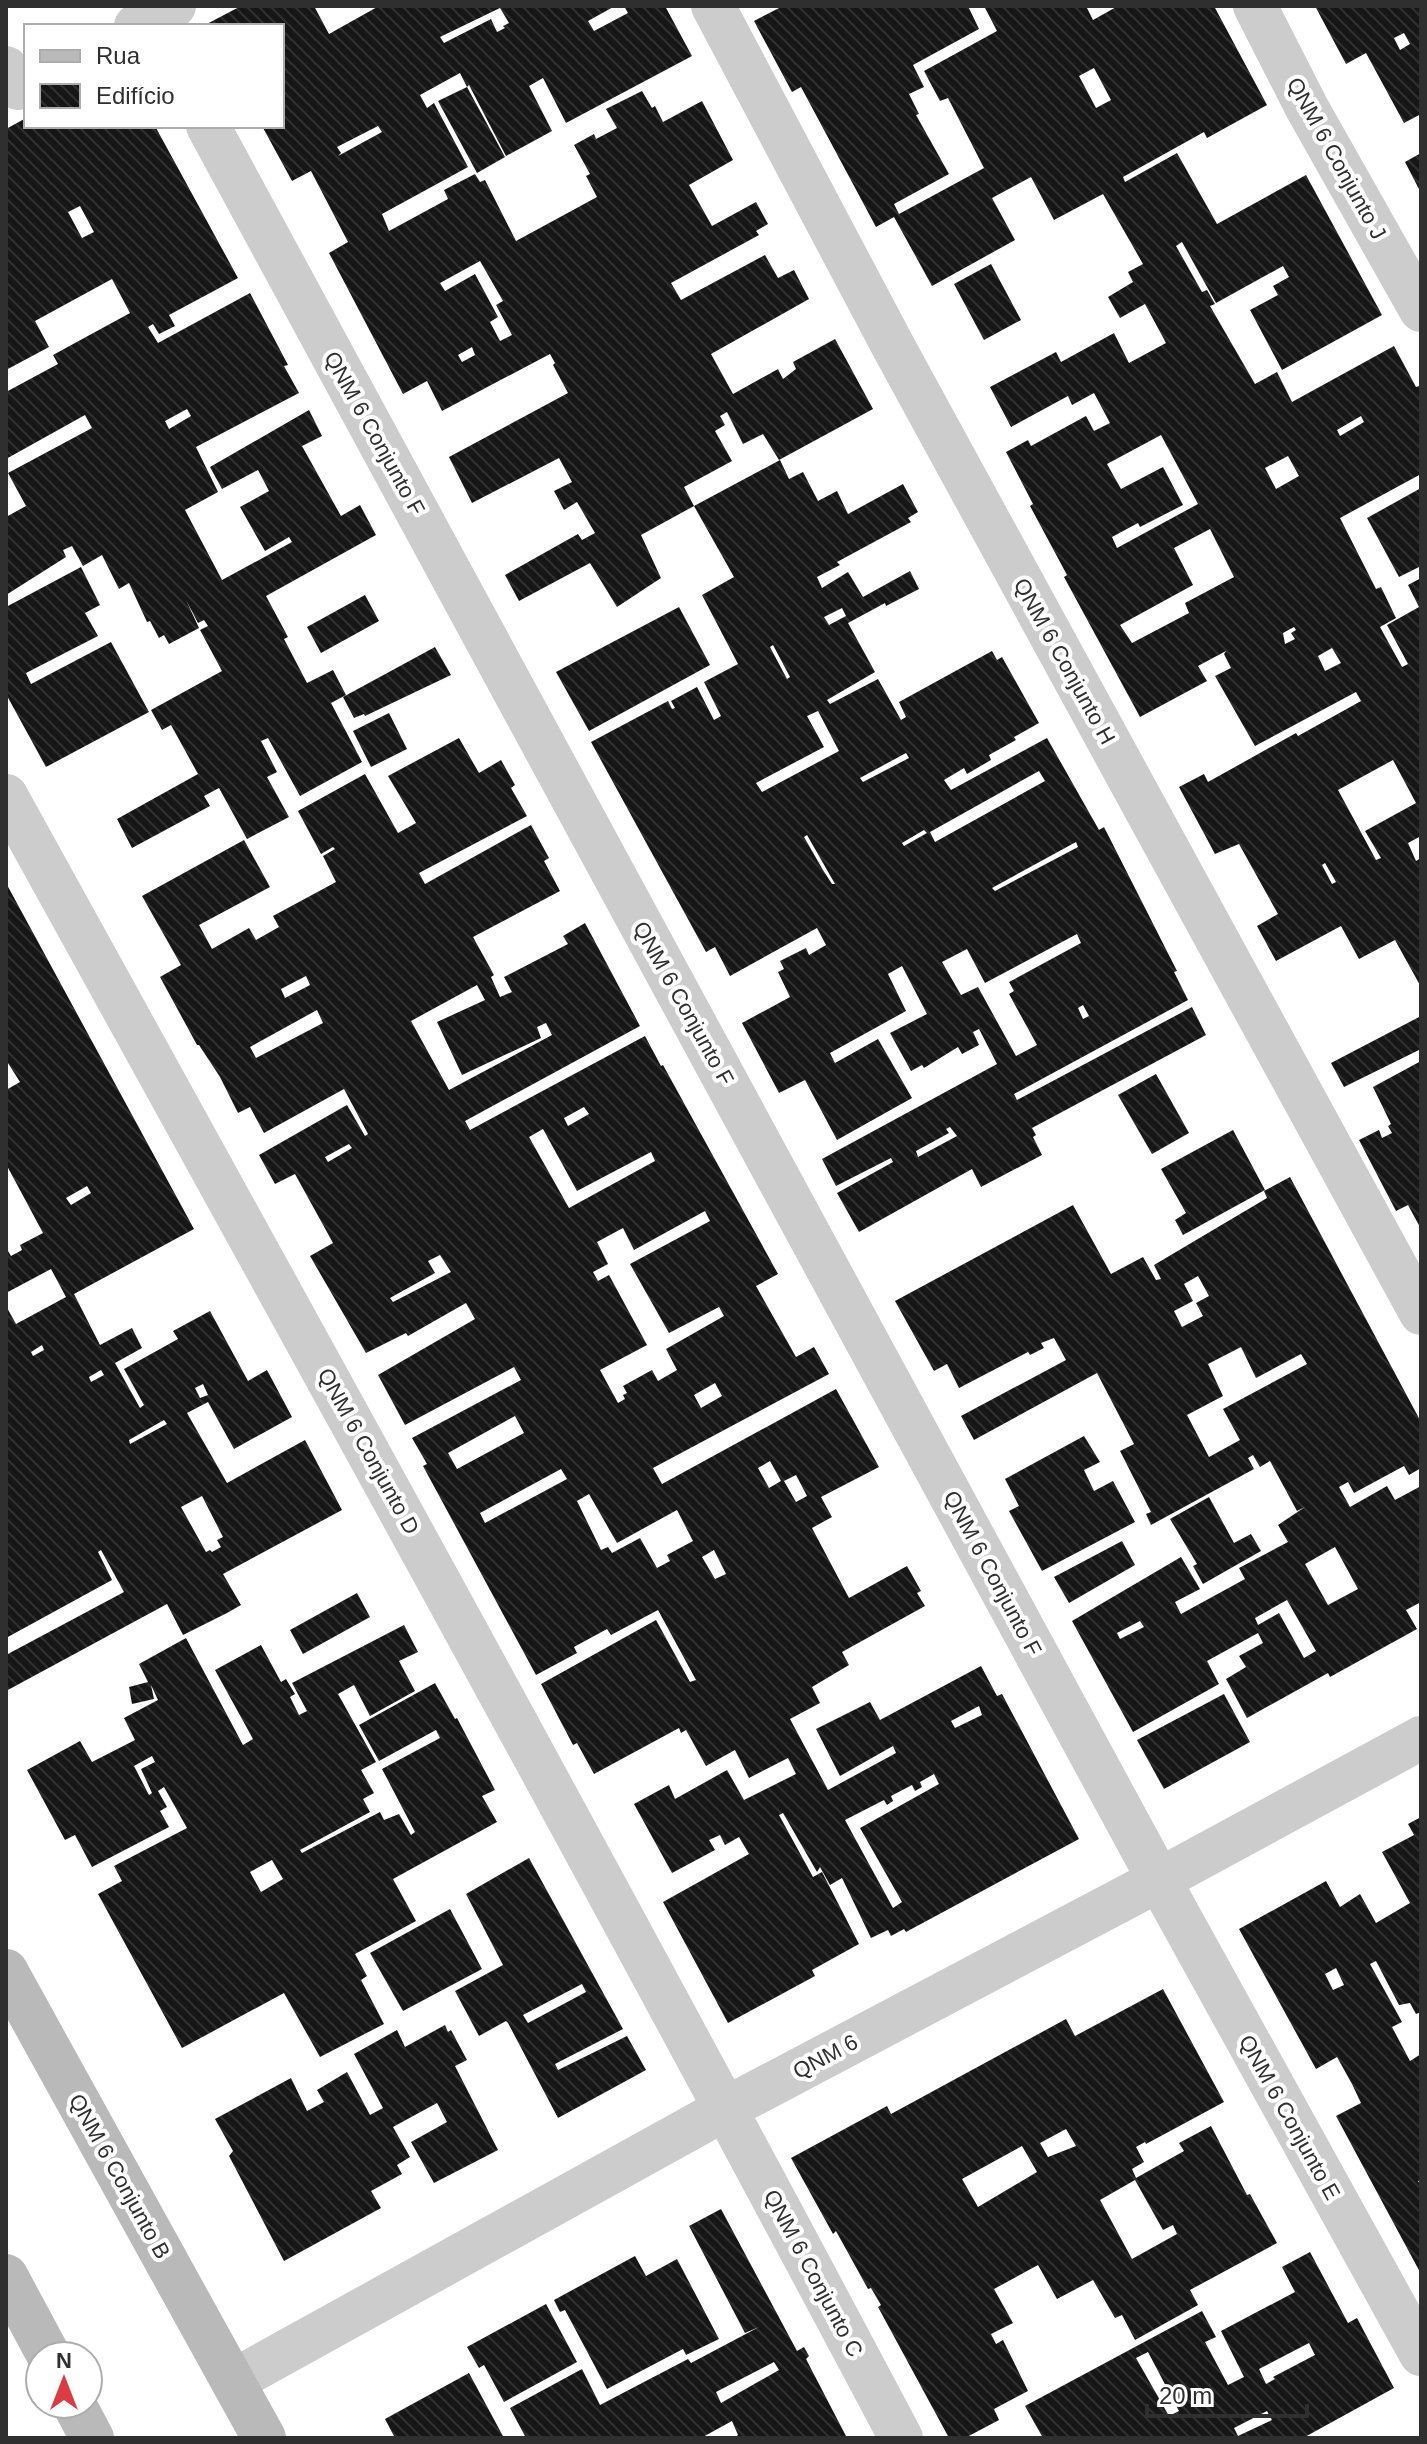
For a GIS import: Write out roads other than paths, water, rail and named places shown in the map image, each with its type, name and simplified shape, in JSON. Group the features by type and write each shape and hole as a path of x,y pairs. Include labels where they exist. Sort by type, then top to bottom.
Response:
{"main road":[{"name":"QNM 6 Conjunto B","path":"6,1971 264,2438"},
{"path":"6,2276 40,2340"},
{"path":"82,2420 92,2438"}],"street":[{"name":"QNM 6 Conjunto H","path":"713,6 893,346 1421,1313"},
{"name":"QNM 6 Conjunto J","path":"1255,6 1307,108 1421,310"},
{"name":"QNM 6 Conjunto F","path":"209,128 1159,1880"},
{"name":"QNM 6 Conjunto D","path":"6,796 399,1505 727,2108"},
{"name":"QNM 6","path":"233,2381 727,2108 1421,1738"},
{"name":"QNM 6 Conjunto E","path":"1159,1880 1421,2354"},
{"name":"QNM 6 Conjunto C","path":"727,2108 901,2438"}]}
